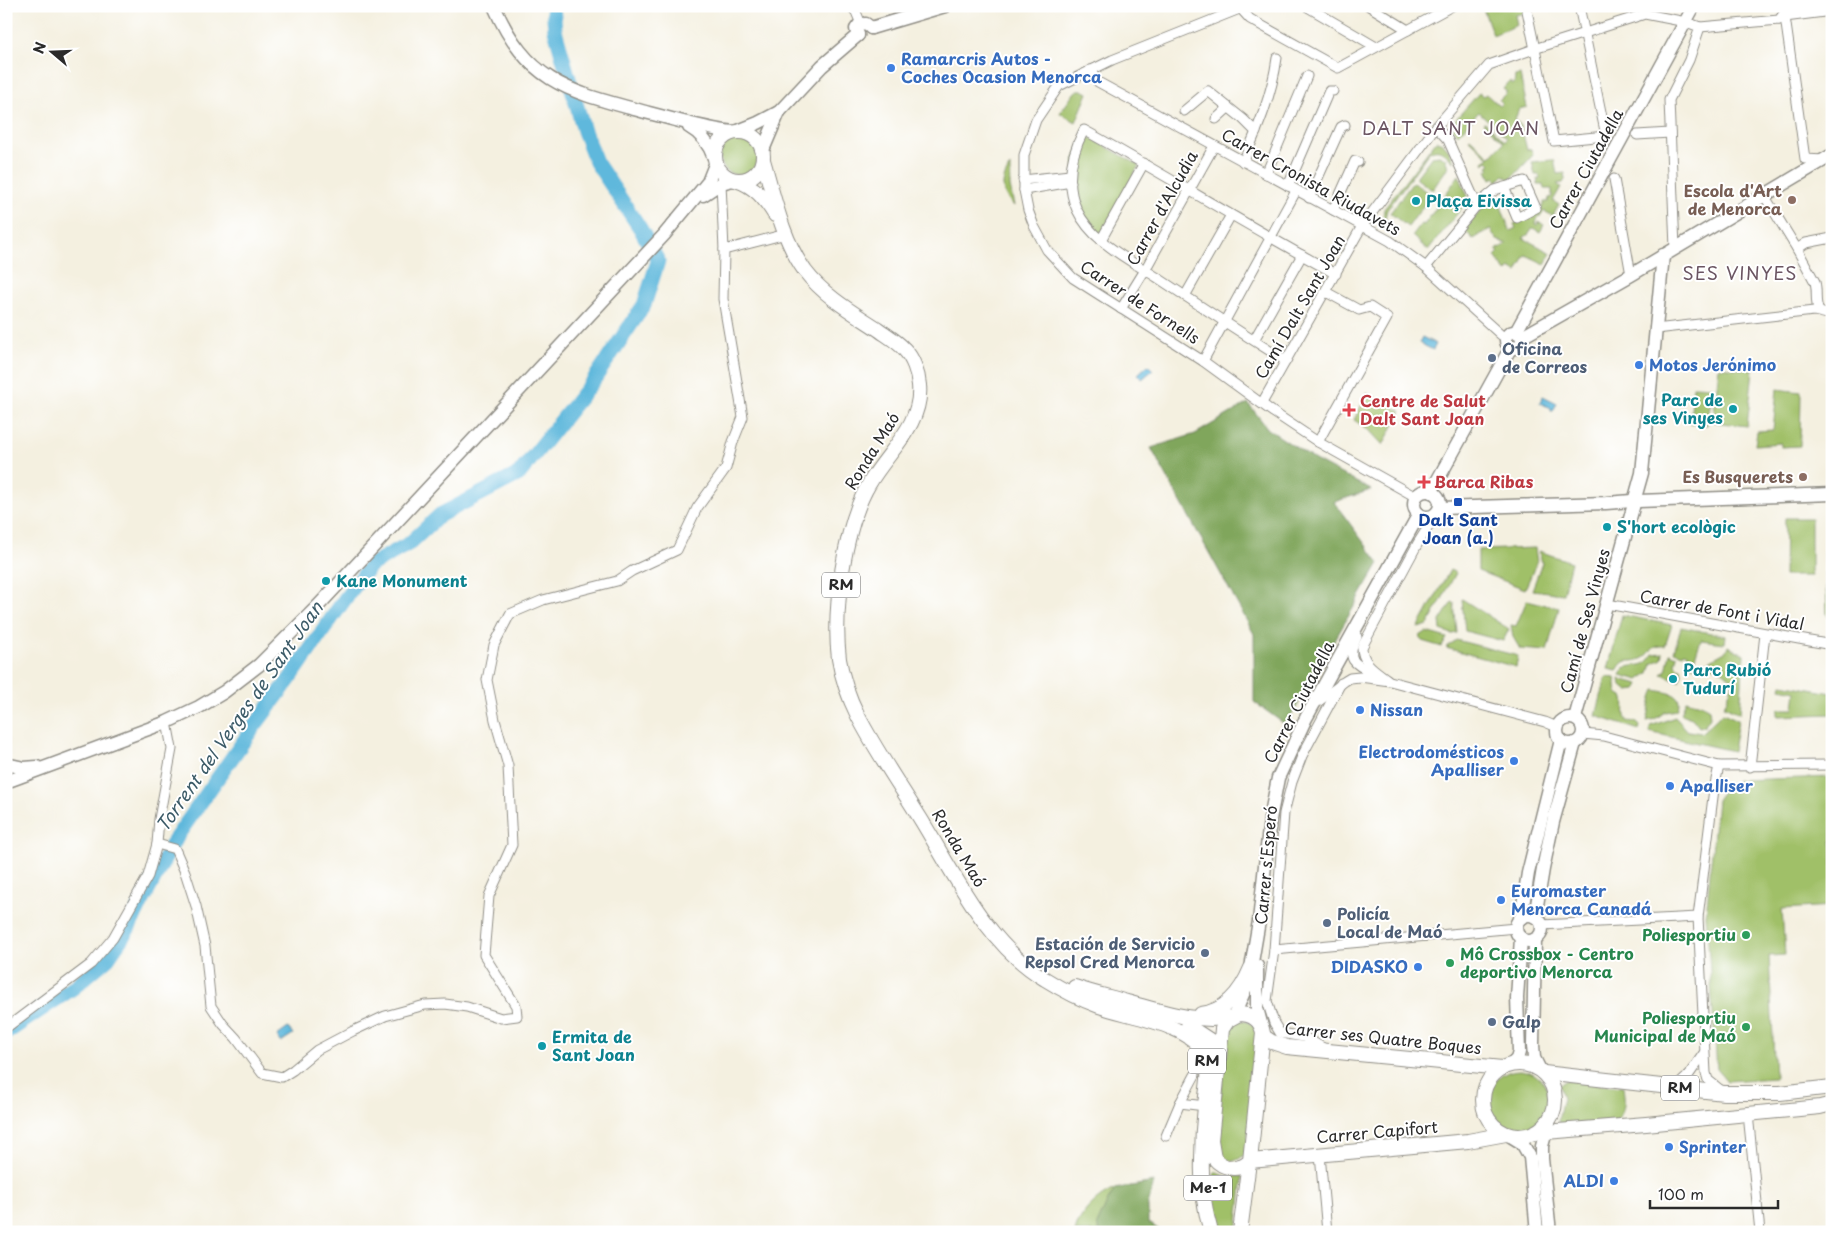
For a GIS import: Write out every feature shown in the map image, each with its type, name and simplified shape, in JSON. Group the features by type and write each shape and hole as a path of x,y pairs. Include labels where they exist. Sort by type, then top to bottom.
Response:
{"main road":[{"path":"736,132 745,132 756,138 763,155 756,173 743,180 730,181 721,173 715,160 718,144 722,138 736,132"},
{"name":"Ronda Maó","path":"763,155 784,230"},
{"name":"Ronda Maó","path":"730,181 748,184 757,191 784,230 804,269 817,284 841,304 906,350 915,368 919,384 918,402 912,422 866,488 848,541 841,582 838,630 840,665 858,716 979,914 1007,950 1045,980 1059,987"},
{"name":"Ronda Maó","path":"1025,965 1043,975 1082,990 1160,1011"},
{"name":"RM","path":"1160,1011 1188,1014 1214,1012 1236,995 1244,985 1251,968"},
{"name":"RM","path":"1059,987 1107,1004 1189,1026 1214,1043 1219,1053"},
{"name":"RM","path":"1059,987 1098,1005 1174,1028 1196,1040 1207,1059 1208,1075 1201,1162 1204,1198 1211,1232"},
{"name":"RM","path":"1160,1011 1211,1019 1244,1014 1253,1016 1262,1031"},
{"name":"RM","path":"1233,1016 1222,1028 1211,1144 1214,1158 1225,1167 1242,1166 1250,1161"},
{"path":"1250,1161 1262,1031"},
{"name":"Carrer ses Quatre Boques","path":"1262,1031 1267,1040 1280,1046 1507,1066"},
{"name":"RM","path":"1507,1066 1527,1064 1542,1072 1724,1093 1780,1094 1832,1086"},
{"path":"1507,1066 1492,1075 1486,1084 1483,1104 1490,1122 1508,1134"},
{"path":"1539,1133 1550,1117 1555,1101 1554,1090 1550,1080 1542,1072"},
{"name":"RM","path":"1508,1134 1522,1136 1830,1105"},
{"name":"Carrer Capifort","path":"1250,1161 1468,1141 1508,1134"},
{"name":"Me-1","path":"1211,1144 1208,1194 1211,1232"},
{"name":"Me-1","path":"1240,1232 1250,1161"}],"street":[{"path":"494,6 501,23 518,50 540,72 572,91 704,128 736,132 779,112 822,66 863,29 945,6"},
{"path":"851,6 856,12 863,29"},
{"path":"1306,6 1376,48"},
{"path":"1369,6 1408,30"},
{"path":"1434,6 1443,11"},
{"path":"1244,7 1250,19 1338,68 1452,6"},
{"path":"1526,6 1554,141 1606,136 1580,6"},
{"name":"Carrer Ciutadella","path":"1431,492 1694,6"},
{"path":"1789,6 1782,19 1805,159 1828,157"},
{"name":"Carrer de Fornells","path":"1244,7 1090,70 1059,86 1036,120 1024,155 1024,190 1034,226 1047,250 1073,278 1203,361 1318,442 1416,497"},
{"path":"1642,10 1700,27 1782,19 1832,11"},
{"name":"Camí Dalt Sant Joan","path":"1262,403 1362,226 1436,127 1489,65 1585,33 1642,10"},
{"path":"1675,248 1668,100 1689,60 1700,27"},
{"path":"1243,162 1272,89 1278,58"},
{"name":"Carrer Cronista Riudavets","path":"1090,70 1098,82 1390,241 1426,267 1501,335 1514,338"},
{"path":"1266,174 1307,76"},
{"path":"1184,111 1208,90 1256,132"},
{"path":"1203,361 1270,238 1292,189 1329,91 1334,91"},
{"path":"1216,119 1228,108"},
{"path":"763,155 779,112"},
{"path":"7,780 167,722 200,707 224,692 274,651 664,235 708,182 715,160 710,146 695,130 677,121"},
{"path":"1309,198 1341,127 1345,126"},
{"path":"1436,127 1448,140 1477,205"},
{"path":"1286,362 1101,240 1083,220 1073,199 1070,178 1072,158 1084,130 1336,274"},
{"path":"1637,135 1670,133"},
{"name":"Carrer d'Alcudia","path":"1121,309 1145,270 1214,146"},
{"path":"1514,338 1631,274 1828,157"},
{"path":"1333,210 1355,161 1358,162"},
{"path":"1101,240 1144,163"},
{"path":"1023,180 1070,178"},
{"path":"1024,190 1070,178"},
{"path":"1614,179 1631,274"},
{"path":"167,722 172,749 159,819 166,847 185,872 196,906 205,946 212,1006 223,1024 262,1073 282,1077 294,1070 317,1050 353,1031 385,1016 425,1005 467,1006 501,1018 517,1016 516,1006 484,955 489,896 512,845 508,766 495,720 487,680 494,645 510,614 543,600 617,581 632,571 677,550 697,508 726,468 733,442 743,417 723,299 724,250 730,181 706,192 684,212"},
{"path":"1426,267 1477,205 1494,190 1504,187"},
{"path":"1764,196 1815,282 1817,288 1815,302 1819,311"},
{"path":"1185,296 1231,215"},
{"path":"724,250 784,230"},
{"path":"1797,249 1806,243 1832,238"},
{"path":"1254,340 1302,255"},
{"name":"Camí de Ses Vinyes","path":"1575,718 1642,474 1663,255"},
{"path":"1318,442 1387,318 1370,307 1359,310 1326,292"},
{"path":"1655,329 1819,311 1832,315"},
{"path":"1438,511 1439,498 1431,492 1423,492 1416,497 1415,507 1419,514 1429,517 1438,511 1458,507 1827,494 1832,485"},
{"name":"Carrer Ciutadella","path":"1390,681 1370,666 1363,657 1362,647 1418,543 1438,511"},
{"name":"Carrer Ciutadella","path":"1233,1016 1246,987 1251,968 1259,921 1270,819 1278,778 1313,706 1419,514"},
{"name":"Carrer de Font i Vidal","path":"1607,604 1832,645"},
{"path":"1368,607 1367,617 1354,642 1351,652 1352,657 1355,664 1361,668 1390,681"},
{"path":"1750,767 1765,634"},
{"path":"1313,706 1341,683 1350,678 1360,677 1390,681 1545,722 1557,727"},
{"name":"Carrer s'Esperó","path":"1328,1051 1304,1037 1280,1033 1274,1023 1267,1001 1274,950 1284,813 1292,782 1302,756 1341,683"},
{"path":"1519,928 1528,941 1535,939 1540,933 1538,921 1543,869 1553,822 1579,738 1581,723 1575,718 1570,717 1562,720 1557,727 1557,734 1561,740 1568,744 1579,738 1604,736 1719,766 1832,765"},
{"path":"1507,1066 1517,1059 1519,1052 1517,998 1519,928 1528,873 1561,740"},
{"path":"6,764 24,768 47,766"},
{"path":"1719,766 1714,789 1698,918 1706,1073 1708,1080 1724,1093"},
{"path":"6,1028 91,964 113,938 166,847"},
{"path":"1519,928 1528,915 1538,921 1698,918"},
{"name":"Carrer Ciutadella","path":"1259,921 1256,999 1262,1031"},
{"path":"1274,950 1519,928"},
{"path":"1535,939 1532,1045 1534,1058 1542,1072"},
{"path":"1675,1088 1688,1076 1704,1052"},
{"path":"1166,1136 1180,1103 1196,1075"},
{"path":"1180,1103 1205,1106"},
{"path":"1748,1114 1760,1232"},
{"path":"1539,1133 1542,1146 1550,1232"},
{"path":"1508,1134 1522,1143 1530,1157 1537,1232"},
{"path":"1320,1155 1326,1232"},
{"path":"1245,1196 1245,1232"}],"green space":[{"path":"1482,6 1523,6 1525,13 1515,15 1517,25 1493,35"},
{"path":"1520,75 1527,107 1519,109 1515,119 1521,126 1527,150 1531,149 1533,155 1510,180 1504,175 1497,182 1495,177 1491,179 1487,170 1490,169 1488,166 1491,164 1488,161 1484,164 1483,162 1489,158 1469,139 1490,157 1504,142 1483,123 1485,122 1505,141 1507,138 1479,112 1458,134 1453,129 1455,120 1479,93 1483,96 1486,94 1499,106 1502,103 1499,100 1507,92 1503,89 1510,81 1514,84 1515,76"},
{"path":"1078,90 1088,93 1076,122 1060,113"},
{"path":"1085,135 1139,165 1100,236 1086,220 1075,196 1074,161"},
{"path":"739,137 752,143 758,156 752,169 739,175 726,169 720,156 726,143"},
{"path":"1436,141 1445,145 1454,162 1443,152 1433,150 1429,152 1387,210 1385,218 1387,222 1385,224 1383,219 1384,209"},
{"path":"1439,155 1445,158 1448,167 1433,189 1431,189 1417,179 1417,176 1432,156"},
{"path":"1554,160 1557,174 1565,173 1564,177 1566,178 1563,183 1557,184 1561,187 1553,201 1559,205 1553,216 1544,211 1539,216 1535,224 1537,225 1539,222 1544,225 1540,232 1533,228 1523,238 1551,253 1545,264 1526,255 1517,272 1510,268 1506,272 1495,256 1499,252 1496,250 1507,244 1497,240 1490,229 1473,239 1464,230 1494,195 1497,195 1510,231 1516,228 1514,224 1541,209 1544,202 1548,202 1549,198 1552,197 1552,189 1544,189 1543,184 1538,184 1537,179 1540,178 1539,175 1535,175 1532,162"},
{"path":"1010,166 1010,186 1014,206 1006,196 1003,187 1004,178"},
{"path":"1459,175 1469,199 1428,250 1412,236 1421,224 1424,225"},
{"path":"1413,182 1431,195 1408,227 1390,213"},
{"path":"1719,367 1753,370 1747,426 1713,422"},
{"path":"1693,386 1713,387 1707,425 1690,424"},
{"path":"1777,389 1801,392 1800,446 1781,447 1781,443 1755,445 1757,431 1773,430"},
{"path":"1367,393 1401,411 1383,445 1369,430 1354,420"},
{"path":"1248,403 1268,429 1315,460 1371,490 1334,502 1379,563 1286,725 1254,702 1254,634 1151,448 1195,434"},
{"path":"1785,518 1811,518 1811,576 1784,576"},
{"path":"1832,539 1832,625 1827,614 1825,553 1826,545"},
{"path":"1535,548 1537,562 1525,589 1478,571 1478,550"},
{"path":"1539,551 1571,562 1563,594 1532,590 1542,563"},
{"path":"1450,570 1456,573 1428,625 1418,628"},
{"path":"1462,599 1509,629 1503,641 1465,631"},
{"path":"1527,600 1559,608 1547,651 1520,649 1513,637 1511,625 1516,626"},
{"path":"1452,602 1454,603 1457,633 1452,634 1441,630 1440,621"},
{"path":"1622,615 1672,625 1665,646 1656,647 1641,659 1625,662 1617,671 1608,669"},
{"path":"1681,627 1726,636 1725,643 1701,640 1693,662 1700,666 1725,652 1728,646 1744,654 1740,713 1724,706 1733,683 1728,676 1715,667 1702,668 1688,665 1688,653 1684,652 1683,654 1674,651"},
{"path":"1426,632 1447,638 1442,647 1422,641 1420,636"},
{"path":"1456,640 1518,656 1516,667 1446,648"},
{"path":"1663,653 1662,659 1652,664 1649,673 1639,680 1621,675 1624,668 1644,664 1653,654"},
{"path":"1670,653 1677,656 1675,663 1677,667 1681,668 1682,673 1679,681 1662,674 1666,671"},
{"path":"1606,677 1615,678 1617,692 1624,699 1627,721 1637,723 1640,726 1639,730 1596,716"},
{"path":"1620,679 1639,684 1636,690 1628,691 1621,685"},
{"path":"1782,684 1832,693 1832,714 1778,716 1778,709 1794,709 1796,691 1781,688"},
{"path":"1655,690 1674,695 1679,700 1679,704 1677,710 1665,712 1655,719 1647,721 1651,701"},
{"path":"1686,700 1701,704 1709,709 1710,717 1704,726 1699,727 1693,719 1681,714"},
{"path":"1723,713 1738,720 1733,751 1649,732 1651,726 1675,717 1688,731 1701,733"},
{"name":"Poliesportiu","path":"1832,777 1832,906 1782,909 1785,955 1769,956 1775,1078 1727,1081 1717,1069 1706,915 1717,800 1725,788 1738,780"},
{"path":"1240,1020 1252,1025 1259,1036 1246,1153 1241,1158 1230,1162 1220,1157 1215,1145 1229,1026"},
{"path":"1519,1070 1536,1075 1544,1083 1549,1100 1544,1117 1536,1125 1519,1130 1502,1125 1494,1117 1489,1100 1494,1083 1502,1075"},
{"path":"1567,1080 1623,1087 1624,1106 1619,1118 1615,1122 1562,1125 1558,1121 1563,1098 1559,1085"},
{"path":"1215,1172 1228,1177 1243,1176 1237,1232 1216,1232 1212,1194"},
{"path":"1154,1182 1148,1205 1148,1222 1162,1232 1100,1232 1097,1225 1115,1189"},
{"path":"1115,1189 1097,1225 1100,1232 1075,1232 1081,1218 1090,1206 1096,1200"}],"water":[{"path":"1422,337 1436,344 1433,350 1419,343"},
{"path":"1148,365 1153,370 1142,379 1138,374"},
{"path":"1543,396 1557,403 1553,411 1551,411 1551,408 1540,403"},
{"path":"288,1028 293,1034 281,1042 277,1036"}],"waterway":[{"name":"Torrent del Verges de Sant Joan","path":"6,1033 73,988 108,958 128,929 175,839 371,565 410,543 440,515 519,474 593,381 644,305 658,261 640,228 596,162 584,131 555,30 553,6"}],"place":[{"name":"Ramarcris Autos - Coches Ocasion Menorca","path":"891,68"},
{"name":"Escola d'Art de Menorca","path":"1792,200"},
{"name":"Plaça Eivissa","path":"1416,201"},
{"name":"Oficina de Correos","path":"1492,358"},
{"name":"Motos Jerónimo","path":"1639,365"},
{"name":"Parc de ses Vinyes","path":"1733,409"},
{"name":"Centre de Salut Dalt Sant Joan","path":"1349,410"},
{"name":"Es Busquerets","path":"1803,477"},
{"name":"Barca Ribas","path":"1424,482"},
{"name":"Dalt Sant Joan (a.)","path":"1458,502"},
{"name":"S'hort ecològic","path":"1607,527"},
{"name":"Kane Monument","path":"326,581"},
{"name":"Parc Rubió Tudurí","path":"1673,679"},
{"name":"Nissan","path":"1360,710"},
{"name":"Electrodomésticos Apalliser","path":"1514,761"},
{"name":"Apalliser","path":"1670,786"},
{"name":"Euromaster Menorca Canadá","path":"1501,900"},
{"name":"Policía Local de Maó","path":"1327,923"},
{"name":"Poliesportiu","path":"1746,935"},
{"name":"Estación de Servicio Repsol Cred Menorca","path":"1205,953"},
{"name":"Mô Crossbox - Centro deportivo Menorca","path":"1450,963"},
{"name":"DIDASKO","path":"1418,967"},
{"name":"Galp","path":"1492,1022"},
{"name":"Poliesportiu Municipal de Maó","path":"1746,1027"},
{"name":"Ermita de Sant Joan","path":"542,1046"},
{"name":"Sprinter","path":"1669,1147"},
{"name":"ALDI","path":"1614,1181"}],"district":[{"name":"DALT SANT JOAN","path":"1451,129"},
{"name":"SES VINYES","path":"1740,274"}]}
